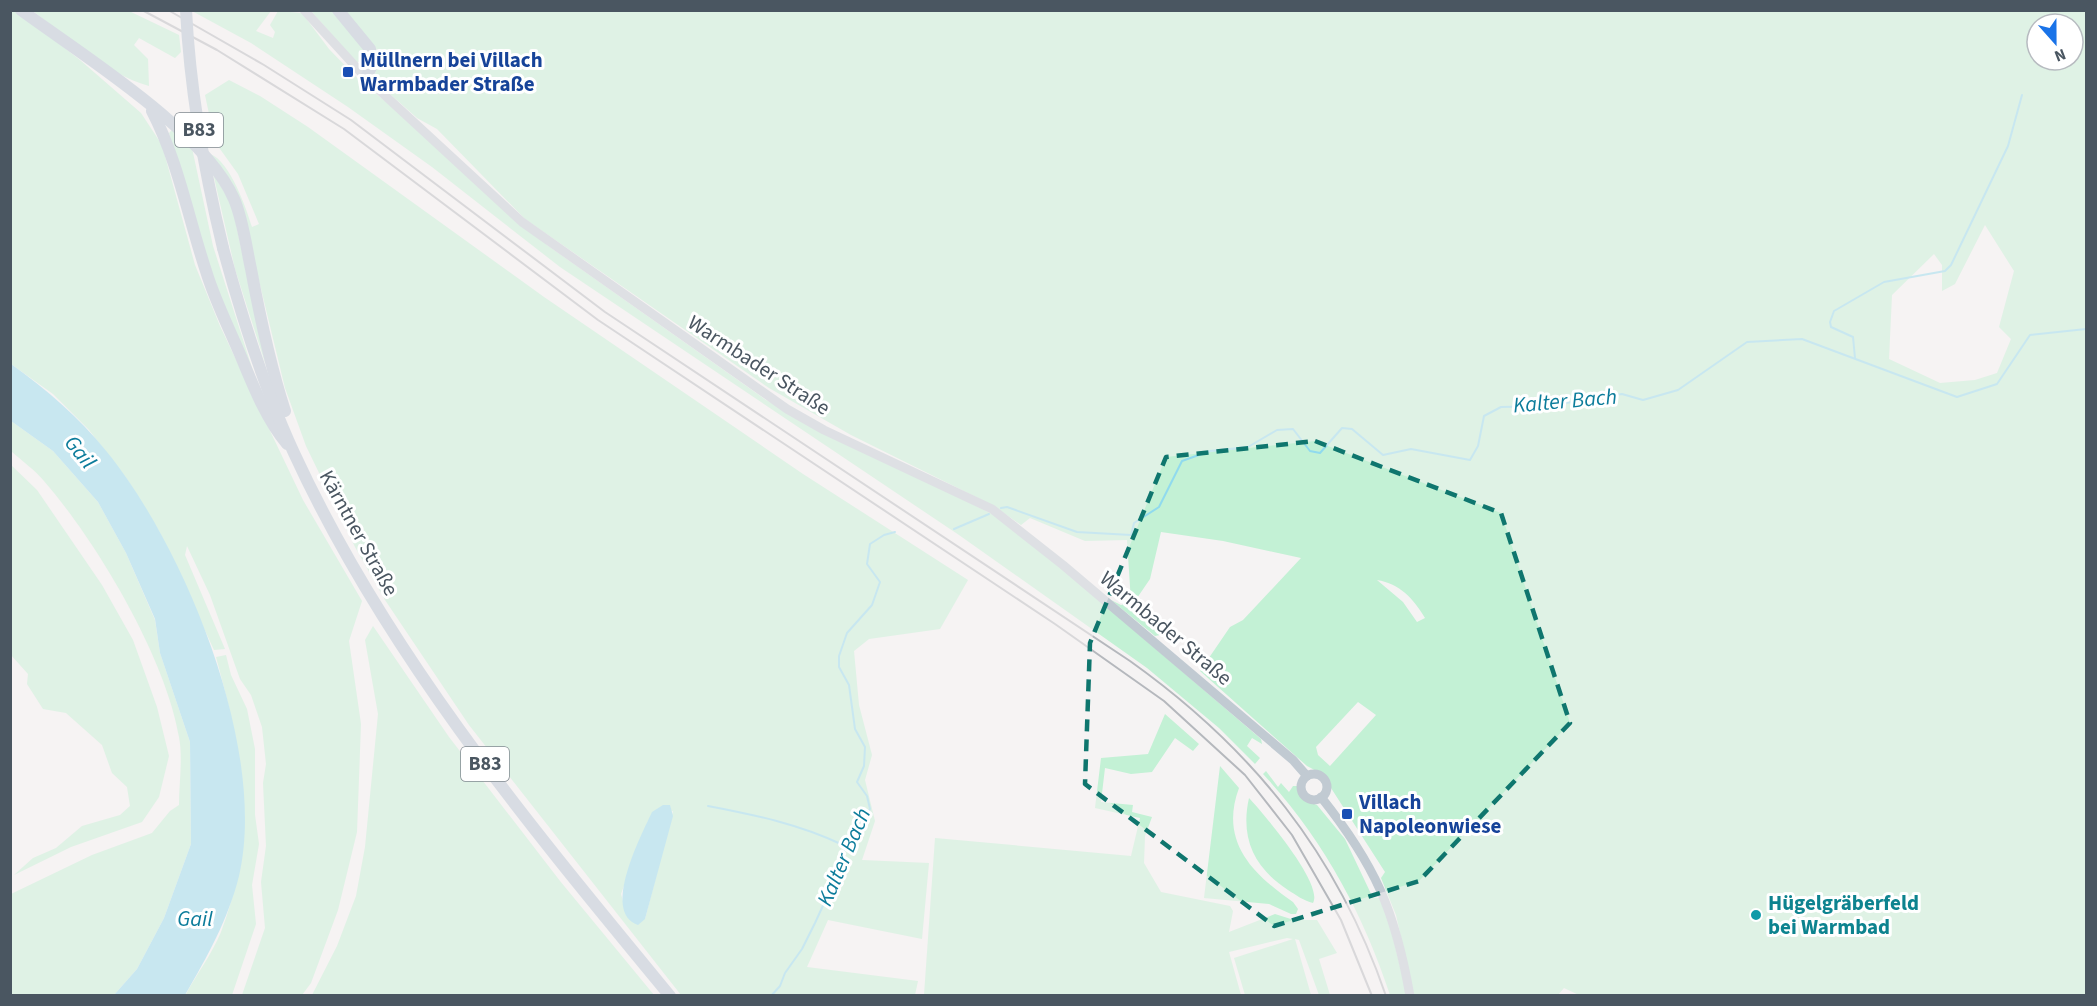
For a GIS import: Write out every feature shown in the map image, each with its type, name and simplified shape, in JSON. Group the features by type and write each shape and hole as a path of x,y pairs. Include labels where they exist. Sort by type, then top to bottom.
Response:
{"main road":[{"path":"21,10 149,105 197,147 222,177 234,200 264,333 288,419 287,436"},
{"name":"Kärntner Straße","path":"186,10 187,43 204,162 223,248 257,362 293,452 343,550 419,672 517,806 670,996"},
{"path":"338,10 370,49 373,63 366,78"},
{"path":"149,105 165,136 207,274 276,431 293,452"}],"street":[{"name":"Warmbader Straße","path":"304,10 366,78 522,222 750,384 824,430 992,509 1293,760 1306,776"},
{"name":"Warmbader Straße","path":"1319,775 1325,781 1326,791 1321,797 1314,800 1303,794 1302,782 1306,776 1319,775"},
{"name":"Warmbader Straße","path":"1321,797 1363,854 1388,903 1410,996"}],"highlighted area":[{"path":"1315,441 1501,513 1570,723 1419,881 1274,926 1085,784 1090,643 1166,457"}],"green space":[{"path":"16,10 80,60 141,113 162,145 195,265 220,326 303,500 362,601 349,641 361,724 357,832 338,910 311,983 302,995 242,995 265,928 261,882 266,846 263,783 266,764 262,727 251,695 240,679 210,595 187,546 185,555 225,649 214,650 159,531 127,479 89,430 53,394 11,364 10,11"},
{"path":"33,11 129,11 179,35 181,52 175,58 139,38 134,45 148,59 149,86 102,64"},
{"path":"192,11 271,11 256,31 273,38 275,32 270,25 278,11 302,13 329,49 355,76 437,145 547,245 766,400 996,516 1059,566 1261,739 1262,744 1252,738 1247,746 1260,758 1255,764 1219,728 1147,668 959,535 560,267 432,167 348,107 251,43"},
{"path":"311,11 332,11 367,52 367,62 356,62"},
{"path":"344,11 2086,11 2086,995 1581,996 1564,988 1558,995 1414,995 1396,915 1381,878 1385,872 1322,774 1307,766 1200,671 1230,627 1243,620 1301,558 1223,541 1161,532 1150,579 1135,601 1167,625 1160,635 1155,636 1111,600 1121,605 1131,602 1127,540 1085,541 1030,518 1021,525 994,506 851,435 769,388 525,219 437,129 417,118 381,86 375,74 379,52","holes":["1985,225 2014,271 1999,327 2011,339 1997,373 1975,380 1940,383 1889,359 1892,295 1934,254 1942,265 1942,291 1955,284","1377,580 1393,585 1405,593 1425,618 1417,622 1403,602","1358,702 1376,715 1330,766 1318,755 1316,747"]},
{"path":"229,80 260,96 308,127 544,297 803,474 968,580 940,629 869,639 854,651 859,705 872,755 865,780 875,821 862,860 929,863 922,939 828,920 807,967 918,981 915,995 681,995 469,725 385,600 355,547 306,446 285,388 247,231 210,154 217,158 230,175 252,227 259,224 238,174 215,142 205,95","holes":["673,811 645,919 627,915 621,894 648,821"]},
{"path":"172,130 192,148 213,246 254,374 210,274 169,133"},
{"path":"213,173 232,205 266,366 235,269"},
{"path":"11,421 53,451 98,502 126,553 155,620 160,653 190,742 191,844 164,918 137,969 114,995 11,995 11,894 92,855 152,833 170,811 179,805 181,762 179,737 172,706 145,637 107,568 86,536 33,469 11,451"},
{"path":"11,465 37,490 102,585 133,640 157,707 169,756 159,797 142,822 71,847 14,875 33,858 56,848 82,826 120,815 130,806 127,787 112,773 102,745 66,713 43,709 27,684 28,674 11,655"},
{"path":"373,626 449,737 560,881 654,995 312,995 337,946 356,896 365,847 378,714 365,640"},
{"path":"226,655 231,675 247,709 255,749 255,815 259,844 252,885 256,924 232,995 185,996 221,932 233,895 240,860 243,794 234,728 216,657"},
{"path":"1165,714 1199,744 1193,751 1175,738 1152,772 1131,774 1105,768 1101,802 1133,805 1132,812 1152,817 1145,836 1144,863 1161,892 1230,906 1233,911 1229,932 1275,914 1294,920 1317,920 1337,953 1319,959 1330,995 1319,995 1299,940 1295,939 1311,995 1245,995 1234,958 1293,939 1287,938 1229,952 1241,995 924,995 935,838 1131,856 1140,818 1095,808 1101,758 1148,754"},
{"path":"1220,766 1239,788 1234,807 1233,825 1244,855 1265,880 1293,902 1298,909 1296,914 1269,904 1204,898"},
{"path":"1266,771 1278,787 1281,783 1289,792 1293,786 1297,786 1304,800 1317,805 1345,839 1373,898 1380,898 1387,913 1407,995 1390,995 1367,936 1339,878 1304,824 1263,774"},
{"path":"1249,798 1301,865 1310,881 1314,894 1313,903 1288,890 1266,872 1258,862 1248,839"}],"water":[{"name":"Gail","path":"11,364 50,394 85,427 107,452 137,493 165,542 191,596 213,654 231,712 242,771 245,826 239,876 223,923 185,995 114,995 137,969 164,918 191,844 190,742 160,653 155,619 126,553 98,502 53,451 11,421"},
{"path":"663,805 670,805 673,816 645,919 638,925 628,917 623,905 623,890 633,855 652,812"}],"waterway":[{"path":"1855,358 1853,337 1831,327 1830,322 1834,311 1884,282 1945,271 1951,265 2008,146 2022,95"},
{"name":"Kalter Bach","path":"1001,508 1007,507 1077,532 1131,535 1134,523 1159,507 1182,461 1210,451 1248,447 1277,430 1293,429 1310,451 1320,453 1342,428 1352,429 1383,455 1411,449 1470,460 1478,446 1484,416 1501,407 1547,406 1622,394 1643,400 1678,390 1747,342 1802,339 1957,397 1997,384 2030,335 2086,329"},
{"name":"Kalter Bach","path":"954,529 989,514"},
{"name":"Kalter Bach","path":"771,996 780,986 785,973 802,949 815,923 843,862 844,846 870,809 867,796 857,782 864,766 865,747 855,729 849,685 839,667 839,656 847,633 872,605 880,582 867,564 870,544 884,535 895,532"},
{"path":"708,806 793,826 843,845"}],"railway":[{"path":"142,10 217,50 344,129 598,320 1055,624 1164,701 1245,775 1292,835 1341,920 1372,996"},
{"path":"168,10 264,65 351,120 605,312 1130,661 1174,695 1215,730 1252,768 1316,850 1366,944 1386,996"}],"place":[{"name":"Müllnern bei Villach Warmbader Straße","path":"348,72"},
{"name":"Villach Napoleonwiese","path":"1347,814"},
{"name":"Hügelgräberfeld bei Warmbad","path":"1756,915"}]}
